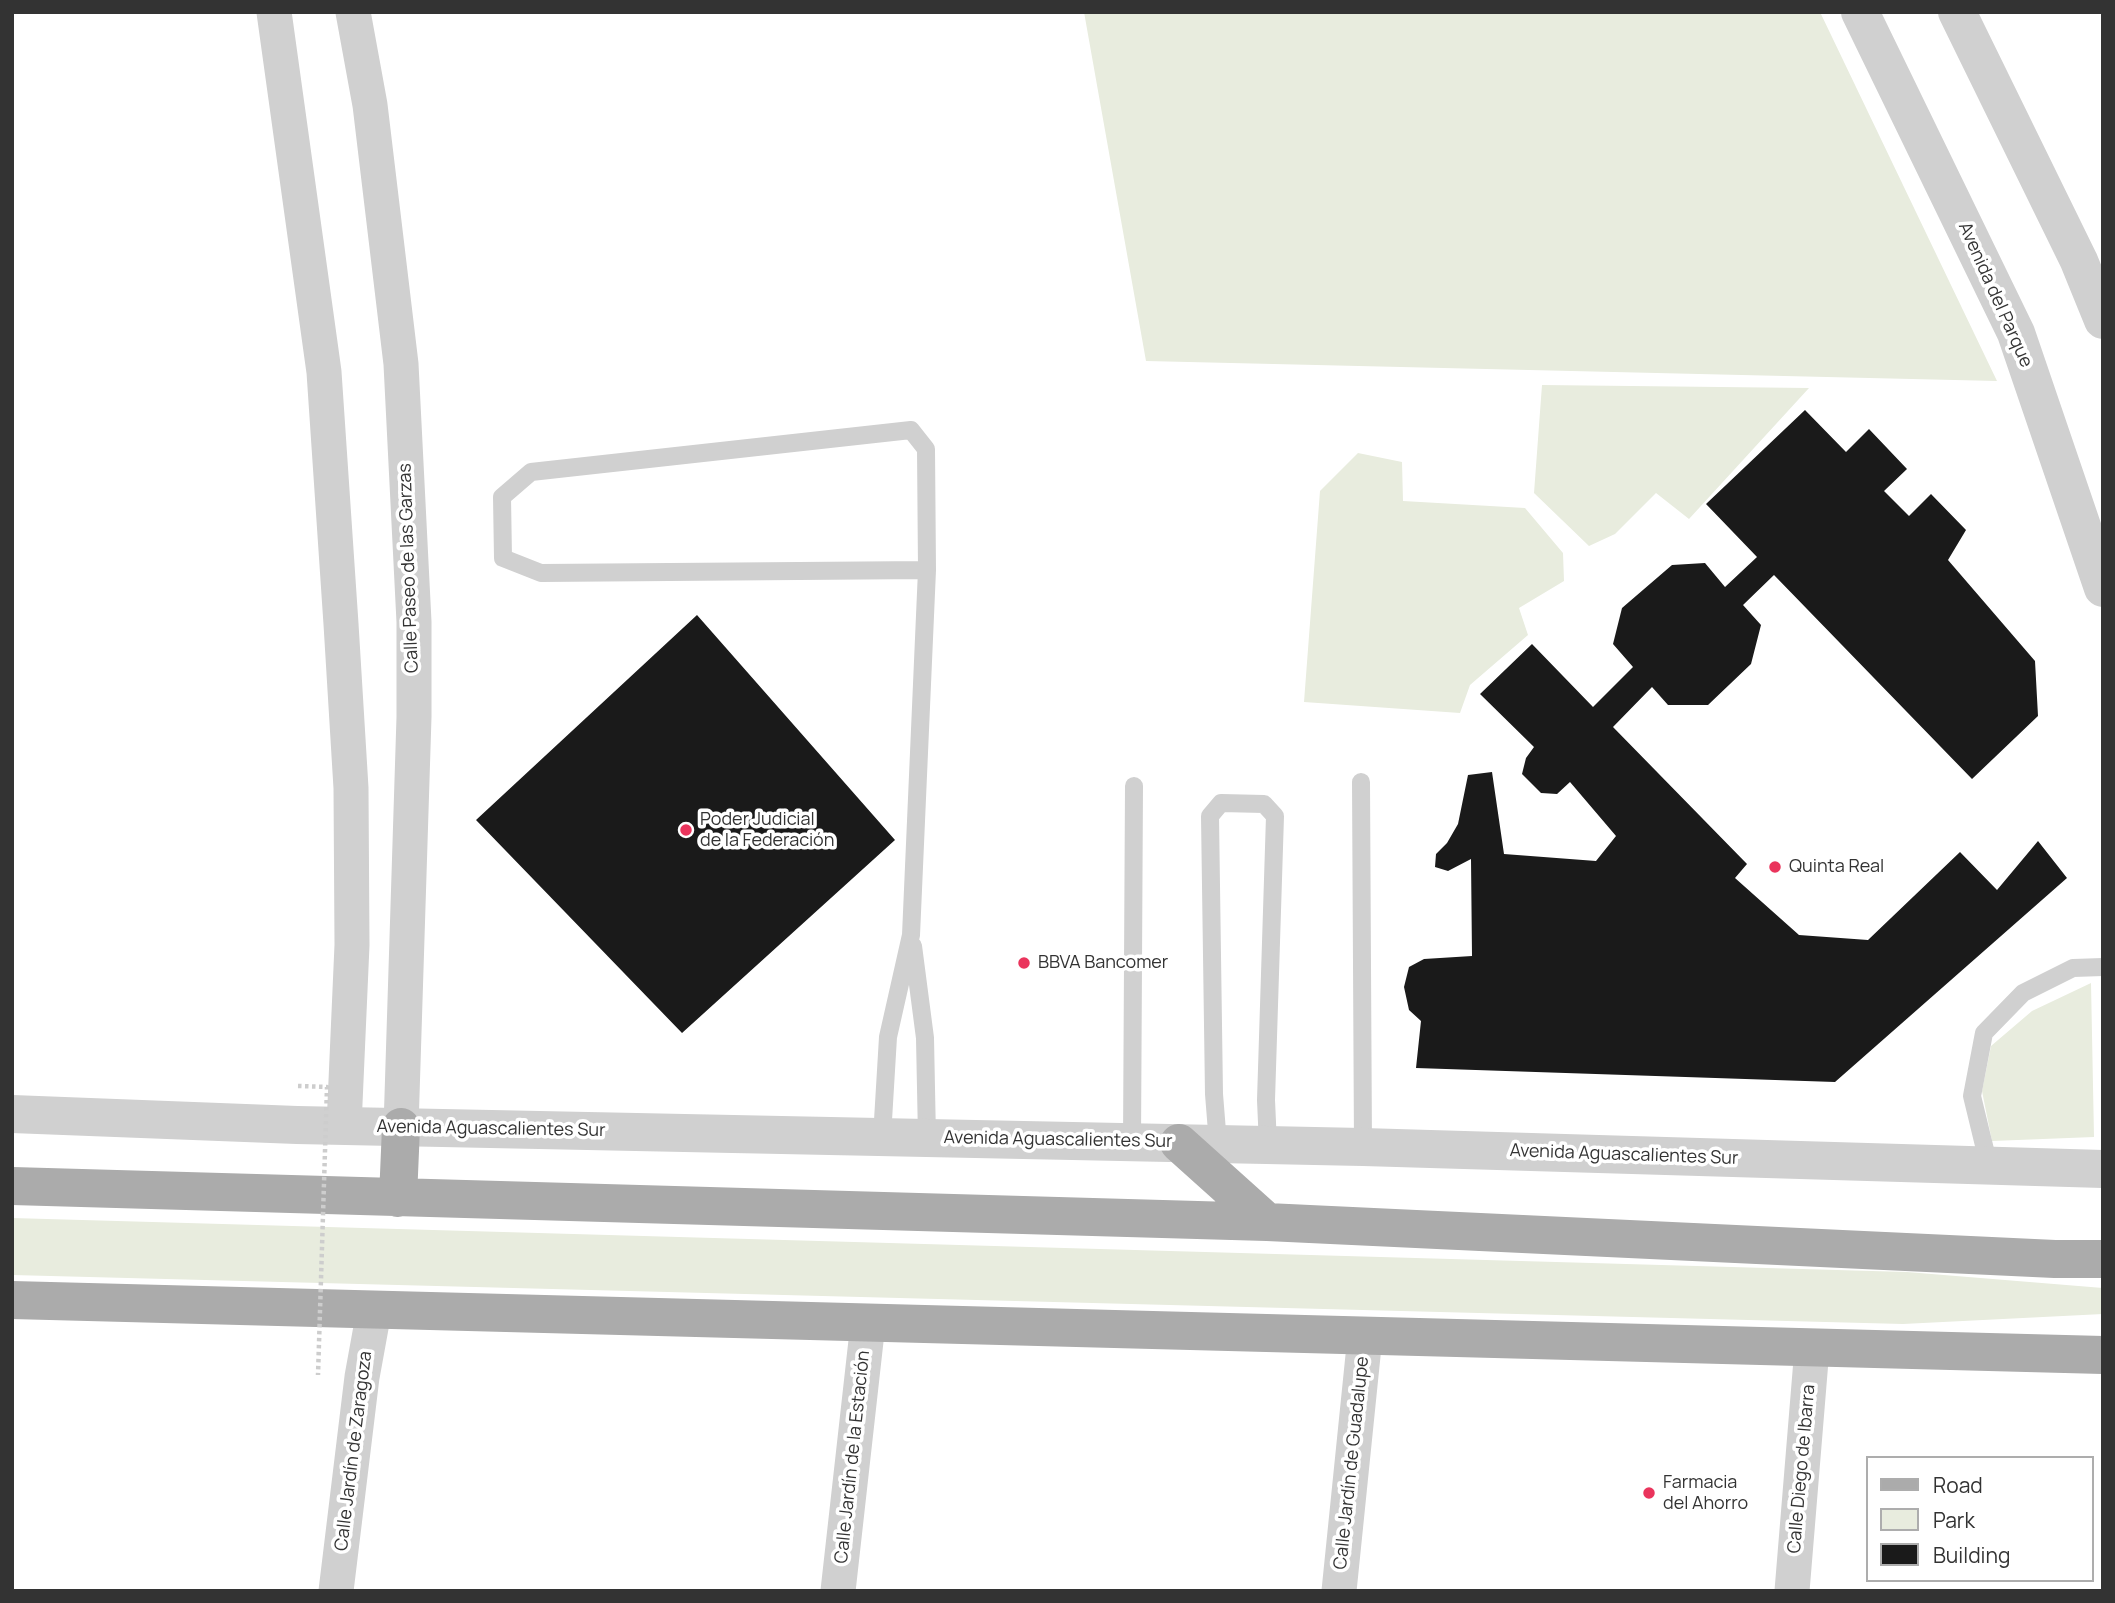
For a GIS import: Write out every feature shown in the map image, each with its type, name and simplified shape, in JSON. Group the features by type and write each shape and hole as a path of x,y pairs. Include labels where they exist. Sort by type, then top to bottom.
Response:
{"main road":[{"path":"398,1198 401,1127"},
{"path":"1179,1143 1267,1222"},
{"path":"12,1186 1267,1222 2055,1259 2103,1259"},
{"path":"2055,1259 2103,1265"},
{"path":"12,1300 2103,1355"}],"street":[{"path":"274,12 324,372 341,624 351,788 352,945 344,1126"},
{"name":"Calle Paseo de las Garzas","path":"353,12 370,105 401,364 414,622 414,717 401,1127"},
{"name":"Avenida del Parque","path":"1860,12 2016,333 2103,588"},
{"path":"1957,12 2091,264 2103,320"},
{"name":"Avenida Aguascalientes Sur","path":"12,1114 344,1126 1363,1147 2103,1169"},
{"name":"Calle Jardín de Zaragoza","path":"336,1591 362,1377 374,1311"},
{"name":"Calle Jardín de la Estación","path":"838,1591 868,1322"},
{"name":"Calle Jardín de Guadalupe","path":"1339,1591 1365,1336"},
{"name":"Calle Diego de Ibarra","path":"1792,1591 1812,1348"}],"lane":[{"path":"882,1137 888,1037 911,935 927,570 926,449 911,430 531,472 502,497 503,558 541,573 927,570"},
{"path":"1361,782 1363,1147"},
{"path":"1132,1142 1134,786"},
{"path":"1218,1144 1214,1094 1210,816 1220,803 1264,804 1275,816 1266,1100 1268,1145"},
{"path":"911,935 925,1038 927,1138"},
{"path":"1989,1166 1972,1096 1984,1033 2023,993 2073,968 2103,967"}],"path":[{"path":"298,1086 327,1087 318,1375"}],"green space":[{"path":"1084,12 1820,12 1997,381 1146,361"},
{"path":"1542,385 1809,388 1689,519 1656,493 1615,534 1589,546 1534,493"},
{"path":"1358,453 1402,462 1403,501 1525,508 1563,553 1564,581 1519,608 1528,635 1470,685 1460,713 1304,702 1320,491"},
{"path":"2091,983 2094,1137 1992,1141 1982,1091 1991,1046 2032,1011"},
{"path":"12,1218 1907,1272 2103,1288 2103,1314 1903,1324 12,1275"}],"building":[{"path":"1805,410 1846,452 1869,429 1907,469 1884,491 1909,516 1931,494 1966,530 1948,560 2035,661 2038,716 1972,779 1774,575 1743,605 1761,625 1751,664 1708,705 1668,705 1652,687 1613,727 1747,864 1735,878 1799,935 1868,940 1960,852 1997,890 2038,841 2067,878 1835,1082 1416,1068 1421,1021 1409,1010 1404,987 1409,967 1424,959 1472,956 1471,859 1448,871 1435,867 1436,854 1447,843 1458,824 1468,775 1492,772 1504,854 1596,861 1616,836 1570,782 1557,794 1541,793 1522,774 1526,758 1534,747 1480,694 1532,644 1593,707 1633,667 1613,644 1622,608 1672,565 1705,563 1725,587 1757,557 1706,504"},
{"name":"Poder Judicial de la Federación","path":"697,615 895,840 682,1033 476,820"}],"place":[{"name":"Poder Judicial de la Federación","path":"686,830"},
{"name":"Quinta Real","path":"1775,867"},
{"name":"BBVA Bancomer","path":"1024,963"},
{"name":"Farmacia del Ahorro","path":"1649,1493"}]}
